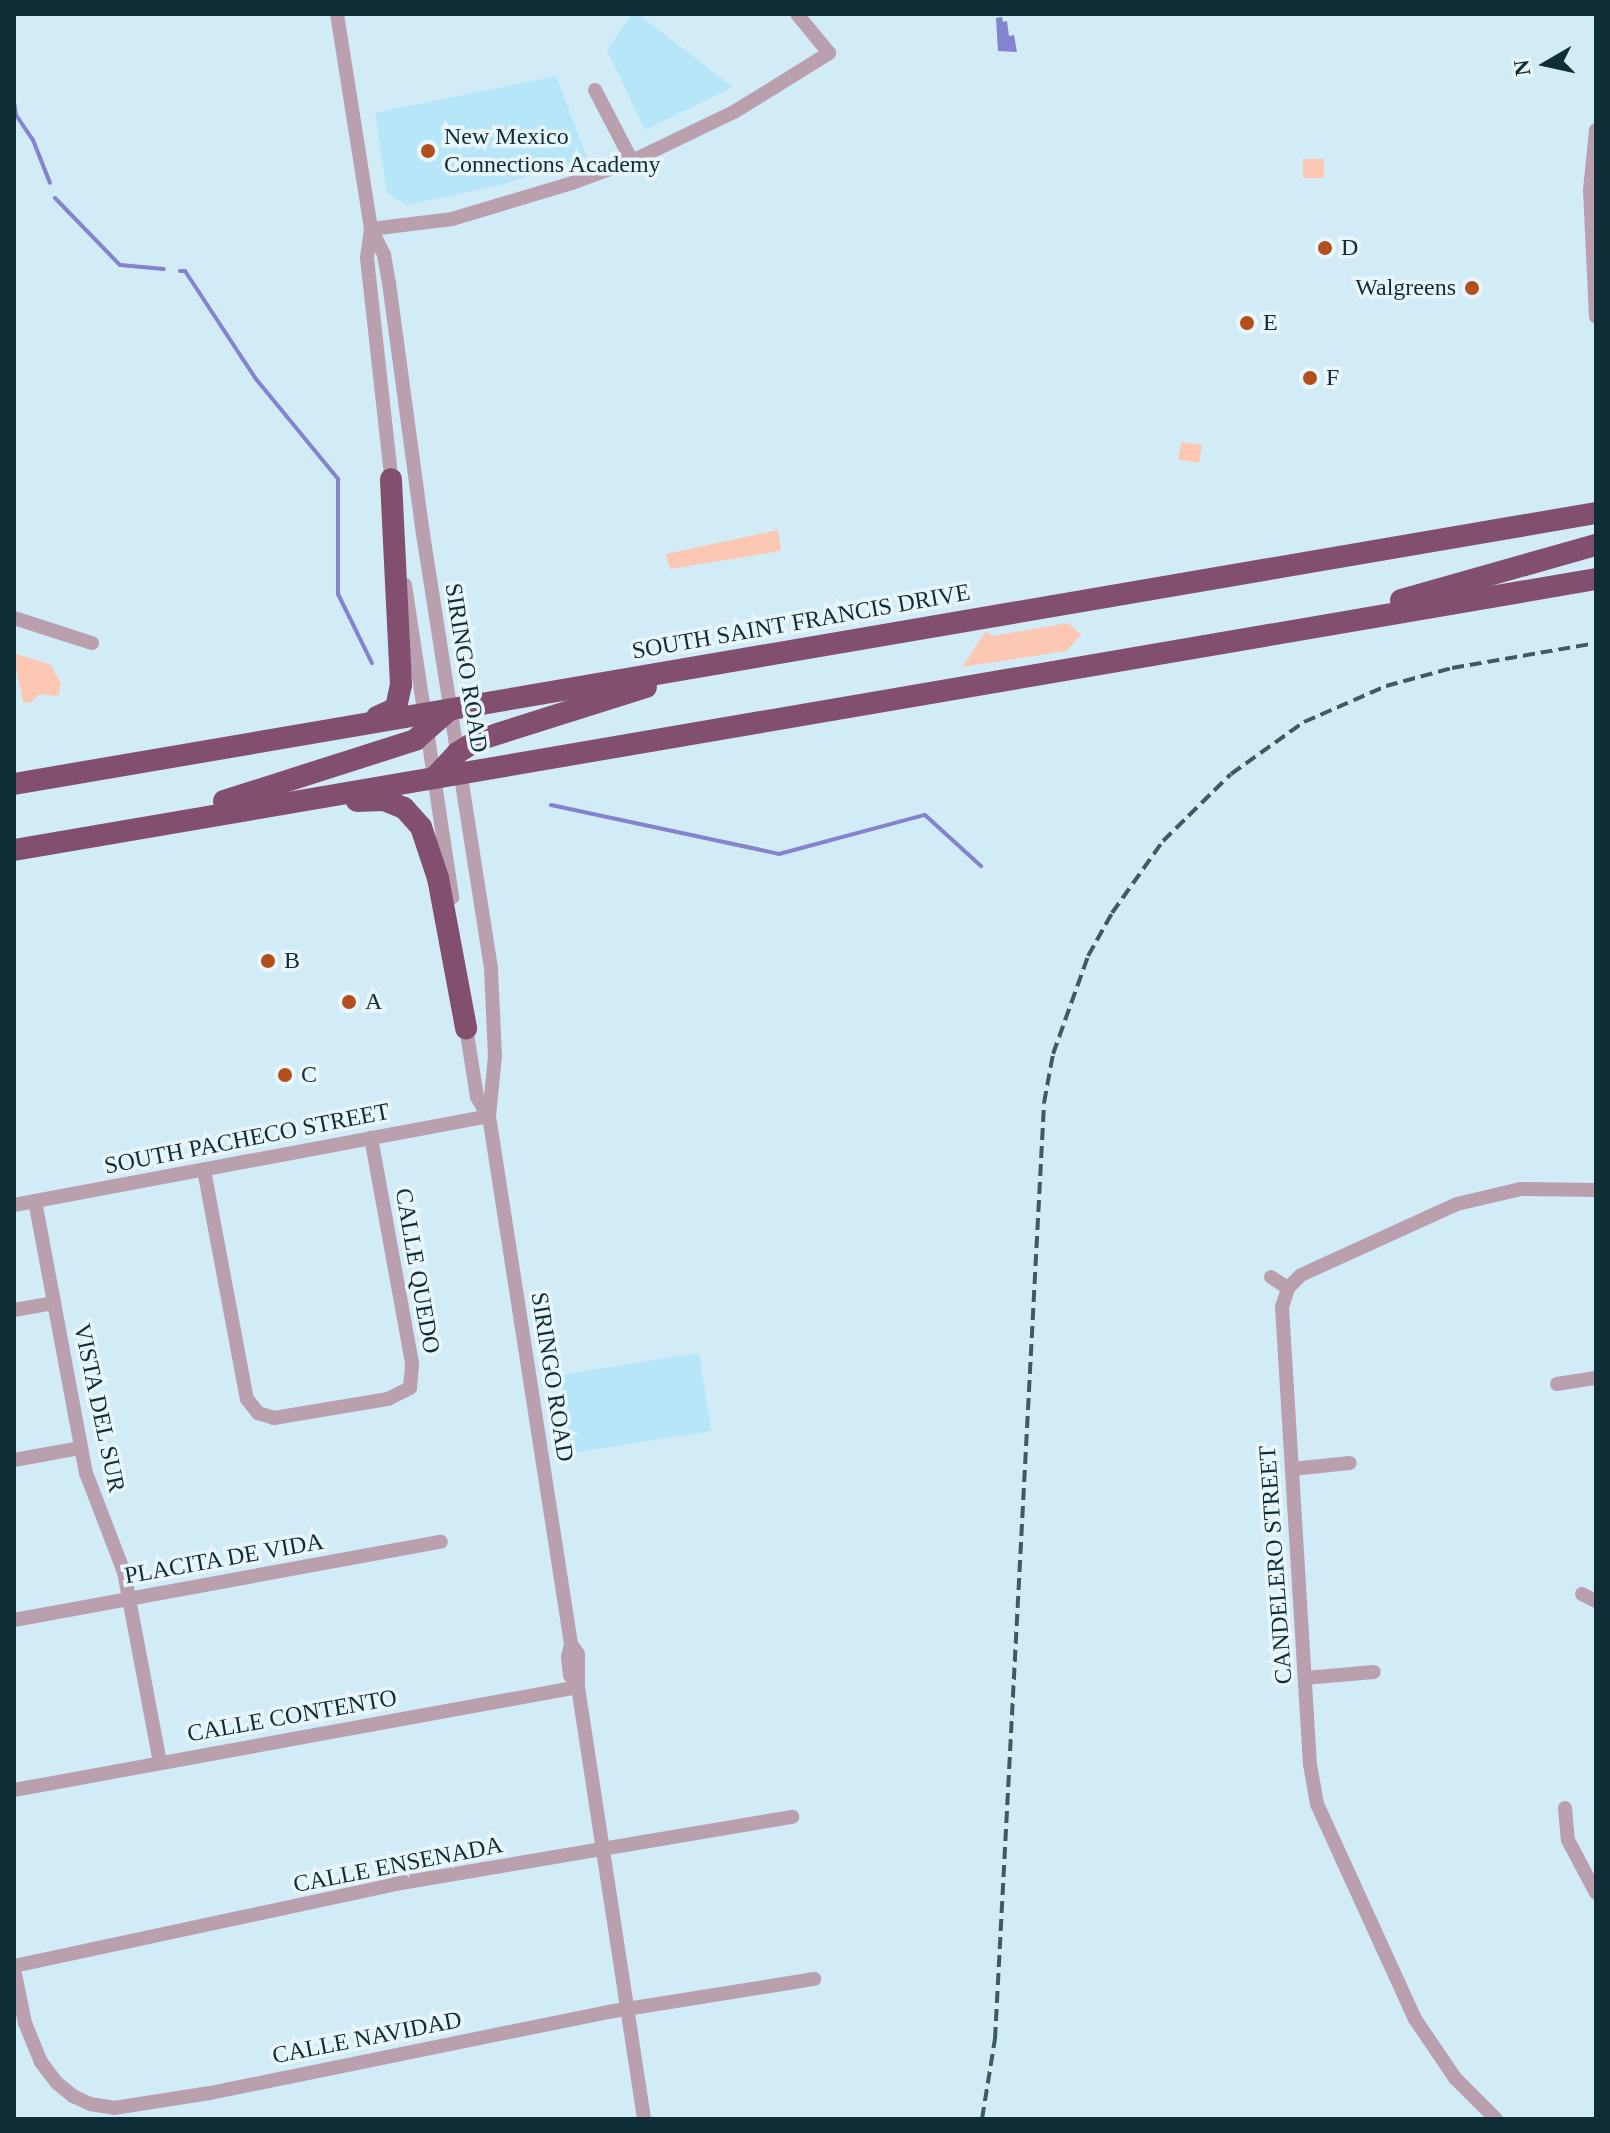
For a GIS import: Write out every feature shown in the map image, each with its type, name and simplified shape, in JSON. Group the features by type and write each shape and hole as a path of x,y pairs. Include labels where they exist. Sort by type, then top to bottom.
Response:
{"highway":[{"path":"363,724 396,708 401,685 391,479"},
{"name":"SOUTH SAINT FRANCIS DRIVE","path":"14,784 363,724 426,723 449,710 1596,513"},
{"path":"1320,626 1475,577 1596,545"},
{"path":"458,763 989,684 1596,579"},
{"path":"14,850 434,778 458,763 478,740 719,663"},
{"path":"110,833 293,781 401,746 426,723"},
{"path":"240,811 369,800 384,800 404,808 421,827 438,878 466,1028"}],"street":[{"name":"SIRINGO ROAD","path":"337,14 371,229 367,258 391,479 457,929 466,1028 477,1097 489,1116"},
{"path":"371,229 452,219 632,161 740,109 829,53 797,14"},
{"path":"595,90 632,161"},
{"path":"1596,130 1596,317"},
{"name":"SIRINGO ROAD","path":"371,229 384,255 389,283 449,710 491,969 495,1056 489,1116 571,1644 568,1657 570,1675 578,1687 644,2119"},
{"path":"14,618 92,643"},
{"name":"SOUTH PACHECO STREET","path":"14,1205 489,1116"},
{"name":"CALLE QUEDO","path":"204,1170 247,1399 258,1413 274,1418 388,1399 410,1388 412,1363 371,1138"},
{"path":"1271,1277 1288,1288 1308,1271 1473,1199 1521,1189 1596,1190"},
{"name":"VISTA DEL SUR","path":"35,1201 88,1484 121,1558 160,1763"},
{"name":"CANDELERO STREET","path":"1288,1288 1282,1316 1313,1785 1332,1842 1421,2029 1463,2087 1496,2119"},
{"path":"14,1310 54,1303"},
{"path":"1557,1384 1596,1378"},
{"path":"14,1460 81,1448"},
{"path":"1292,1469 1350,1463"},
{"name":"PLACITA DE VIDA","path":"14,1620 441,1542"},
{"path":"1582,1594 1596,1601"},
{"path":"1305,1678 1374,1672"},
{"name":"CALLE CONTENTO","path":"14,1790 578,1687"},
{"path":"1565,1808 1568,1840 1596,1893"},
{"name":"CALLE ENSENADA","path":"14,1968 395,1884 792,1817"},
{"name":"CALLE NAVIDAD","path":"14,1968 25,2023 41,2062 57,2083 73,2096 90,2104 114,2108 210,2093 627,2009 814,1979"}],"shaded area":[{"path":"632,14 638,14 733,87 645,130 607,50"},
{"path":"1002,17 1003,22 1007,21 1009,36 1014,35 1017,52 998,51 996,18"},
{"path":"556,76 587,157 501,185 407,205 387,193 375,113"},
{"path":"1303,159 1324,159 1324,178 1303,178"},
{"path":"1181,442 1202,445 1199,463 1178,460"},
{"path":"778,530 781,551 670,569 666,554"},
{"path":"1068,623 1081,635 1066,651 962,667 986,631 992,636"},
{"path":"17,654 51,665 61,684 58,696 40,694 30,703 23,702 14,658"},
{"path":"699,1353 711,1431 572,1453 560,1375"}],"waterway":[{"path":"14,102 16,115 33,140 50,183"},
{"path":"55,198 120,265 164,269"},
{"path":"180,271 185,271 256,379 338,479 338,594 372,663"},
{"path":"551,805 779,854 925,815 981,866"}],"railway":[{"path":"982,2119 995,2039 1044,1103 1053,1054 1088,956 1112,913 1163,841 1231,774 1304,722 1386,686 1452,668 1596,643"}],"place":[{"name":"New Mexico Connections Academy","path":"428,151"},
{"name":"D","path":"1325,248"},
{"name":"Walgreens","path":"1472,288"},
{"name":"E","path":"1247,323"},
{"name":"F","path":"1310,378"},
{"name":"B","path":"268,961"},
{"name":"A","path":"349,1002"},
{"name":"C","path":"285,1075"}]}
